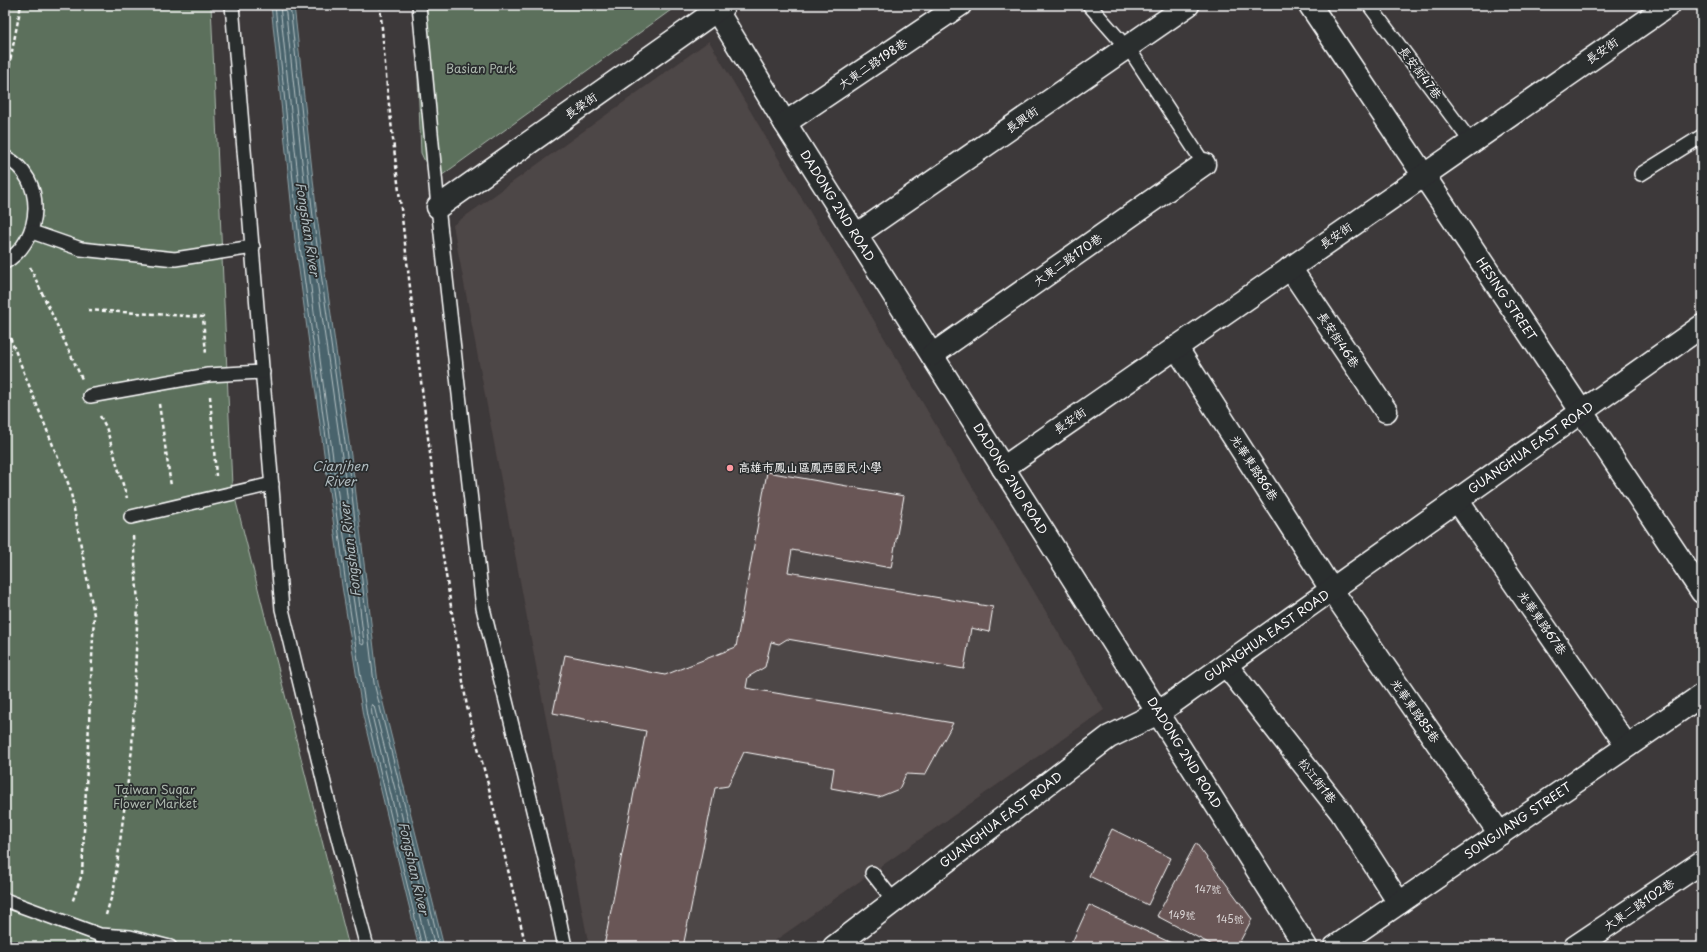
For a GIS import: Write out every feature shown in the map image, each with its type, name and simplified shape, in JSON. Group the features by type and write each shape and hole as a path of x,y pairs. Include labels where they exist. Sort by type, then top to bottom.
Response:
{"street":[{"name":"大東二路198巷","path":"785,123 960,5"},
{"name":"長興街","path":"856,235 1188,5"},
{"name":"HESING STREET","path":"1310,5 1702,592"},
{"name":"長安街","path":"1003,468 1669,5"},
{"name":"長榮街","path":"438,207 721,8"},
{"name":"DADONG 2ND ROAD","path":"721,8 785,123 1306,947"},
{"name":"大東二路170巷","path":"932,355 1204,164"},
{"name":"長安街46巷","path":"1290,268 1386,412"},
{"name":"GUANGHUA EAST ROAD","path":"834,947 1109,737 1158,713 1702,326"},
{"name":"光華東路86巷","path":"1176,347 1331,589"},
{"name":"光華東路67巷","path":"1457,500 1627,746"},
{"name":"光華東路85巷","path":"1331,589 1500,834"},
{"name":"松江街1巷","path":"1226,665 1341,812 1399,902"},
{"name":"SONGJIANG STREET","path":"1335,947 1702,695"},
{"name":"大東二路102巷","path":"1575,947 1702,862"}],"lane":[{"path":"232,5 282,609 329,804 367,947"},
{"path":"420,5 438,207 483,608 555,899 565,947"},
{"path":"1089,5 1126,48 1204,164"},
{"name":"長安街47巷","path":"1370,5 1472,142"},
{"path":"1641,174 1702,136"},
{"path":"5,157 11,160 25,174 34,192 36,212 32,232 22,248 5,262"},
{"path":"32,232 81,249 175,258 253,247"},
{"path":"90,396 156,383 208,375 263,372"},
{"path":"131,517 272,484"},
{"path":"872,873 894,901"},
{"path":"5,900 100,936 130,937 170,947"}],"path":[{"path":"5,87 21,5"},
{"path":"380,5 387,87 442,550 467,707 488,784 526,947"},
{"path":"22,248 90,396 106,427 131,517 138,603 132,749 114,888 100,936"},
{"path":"5,325 70,488 94,615 82,874 66,923"},
{"path":"156,383 174,506"}],"shaded area":[{"name":"高雄市鳳山區鳳西國民小學","path":"709,41 1104,710 766,947 589,947 453,225"}],"green space":[{"name":"Taiwan Sugar Flower Market","path":"5,5 211,5 232,486 349,947 5,947"},
{"name":"Basian Park","path":"415,5 678,5 434,181 421,153"}],"water":[{"name":"Cianjhen River","path":"271,5 294,5 317,216 354,477 378,683 444,947 419,947 363,716 342,586 295,240"}],"building":[{"path":"767,472 904,496 891,568 792,550 788,572 993,607 989,632 971,628 964,669 787,639 779,644 771,642 765,667 748,677 746,688 953,723 925,775 906,774 899,789 879,797 831,788 834,768 744,752 728,786 715,788 683,947 604,946 646,731 553,713 565,655 665,675 736,647"},
{"path":"1112,829 1171,858 1148,905 1089,876"},
{"path":"1196,843 1252,919 1237,947 1216,947 1157,916"},
{"path":"1089,905 1180,947 1070,947"}],"place":[{"name":"高雄市鳳山區鳳西國民小學","path":"730,468"}],"water label":[{"name":"Fongshan River","path":"308,229"},
{"name":"Fongshan River","path":"350,550"},
{"name":"Fongshan River","path":"414,868"}]}
